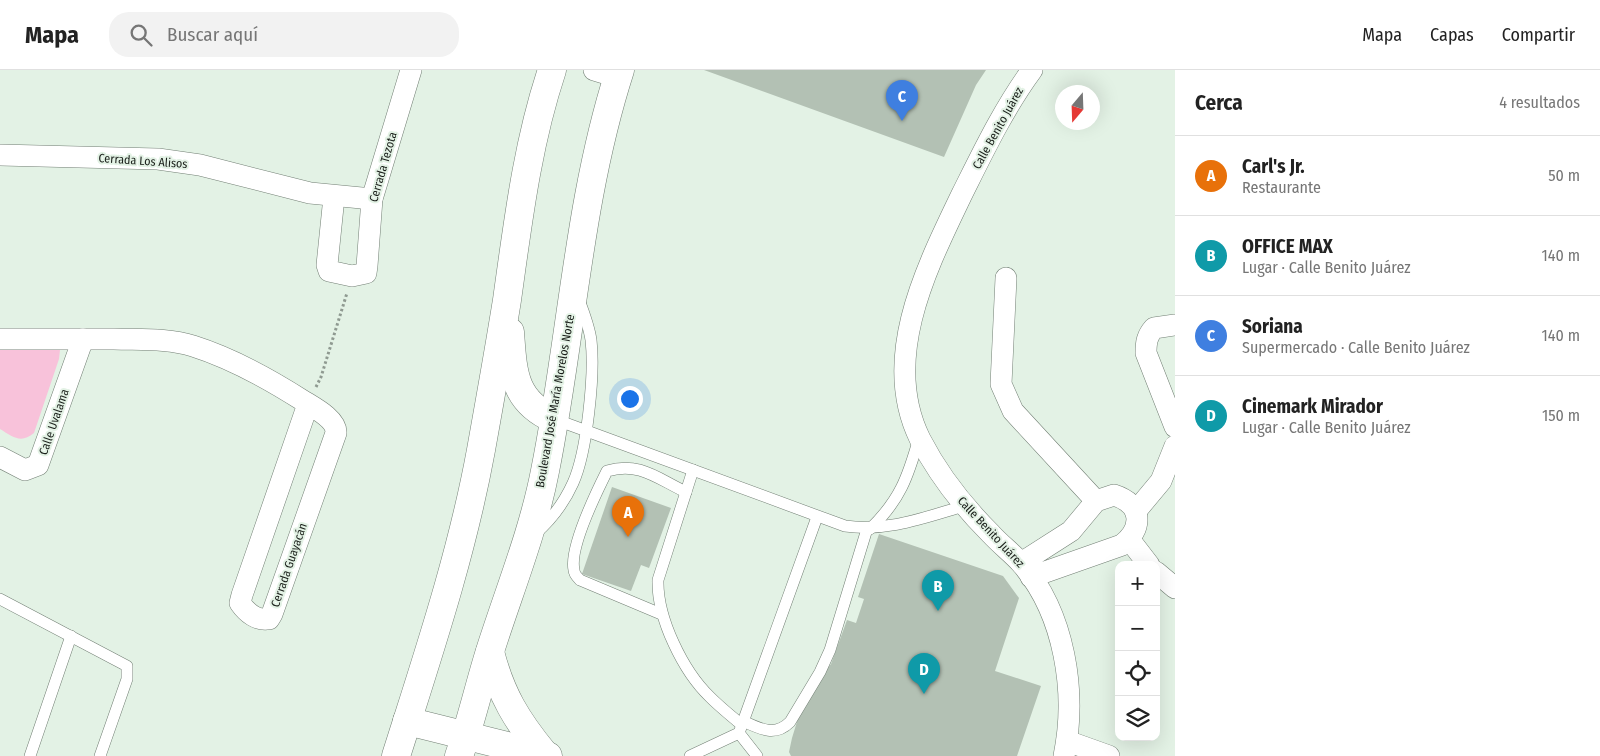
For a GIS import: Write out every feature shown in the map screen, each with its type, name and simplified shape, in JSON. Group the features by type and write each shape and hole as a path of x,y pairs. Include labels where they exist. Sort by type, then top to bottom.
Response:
{"main road":[{"path":"396,756 456,564 471,504 507,300 518,216 528,162 539,110 552,70"},
{"name":"Boulevard José María Morelos Norte","path":"463,746 490,652 527,541 545,473 610,72"},
{"path":"507,300 512,355 518,383 526,400 537,411 554,419"},
{"path":"490,652 503,695 514,715 545,755"},
{"path":"407,721 463,746 548,756"}],"street":[{"name":"Cerrada Tezota","path":"352,276 366,273 372,199 411,70"},
{"name":"Calle Benito Juárez","path":"1032,70 982,153 947,226 914,308 905,361 910,410 919,437 939,472 964,506 1026,570 1048,608 1057,631 1069,692 1065,749"},
{"name":"Cerrada Los Alisos","path":"0,155 158,159 200,165 289,188 334,197 372,199"},
{"path":"334,197 327,265 329,271 352,276"},
{"path":"1006,278 1001,384 1006,399 1013,411 1096,501"},
{"path":"1175,326 1154,328 1148,335 1146,343 1146,352 1175,427"},
{"name":"Cerrada Guayacán","path":"0,339 156,340 194,346 249,370 308,404 332,421 336,428 336,433 272,614 269,619 262,620 245,610 240,603 308,404"},
{"name":"Calle Uvalama","path":"0,457 26,470 38,465 83,339"},
{"path":"1136,511 1161,481 1175,446"},
{"path":"1114,495 1130,503 1136,511 1137,522 1129,539 1110,551 1026,570 1071,531 1096,501 1114,495"},
{"path":"1129,539 1146,561"},
{"path":"1160,575 1175,588"},
{"path":"1065,749 1109,756"}],"lane":[{"path":"527,541 551,520 574,482 585,432 592,371 591,339 574,287"},
{"path":"554,419 844,526 868,529 898,526 964,506"},
{"path":"741,726 770,731 784,728 790,722 820,672 830,650 868,529 896,500 911,465 919,437"},
{"path":"661,614 580,580 574,571 575,556 588,513 607,471 622,466 642,469 686,492"},
{"path":"693,470 658,580 657,598 661,614 678,654 708,696 741,726 757,756"},
{"path":"690,756 741,726 817,517"},
{"path":"0,599 127,666 127,678 100,756"},
{"path":"30,756 71,636"}],"path":[{"path":"308,404 322,377 352,276"}],"shaded area":[{"path":"52,344 60,350 59,359 34,433 21,439 13,437 0,429 0,345"}],"building":[{"path":"704,70 986,70 976,85 944,157"},
{"path":"612,487 671,508 649,568 641,565 631,591 582,574"},
{"path":"879,534 1003,576 1019,598 995,671 1041,686 1017,756 791,756 789,752 800,712 818,680 831,664 847,620 856,623 864,599 858,597"}],"place":[{"name":"Soriana","path":"902,121"},
{"name":"Carl's Jr.","path":"628,537"},
{"name":"OFFICE MAX","path":"938,611"},
{"name":"Cinemark Mirador","path":"924,694"}]}
